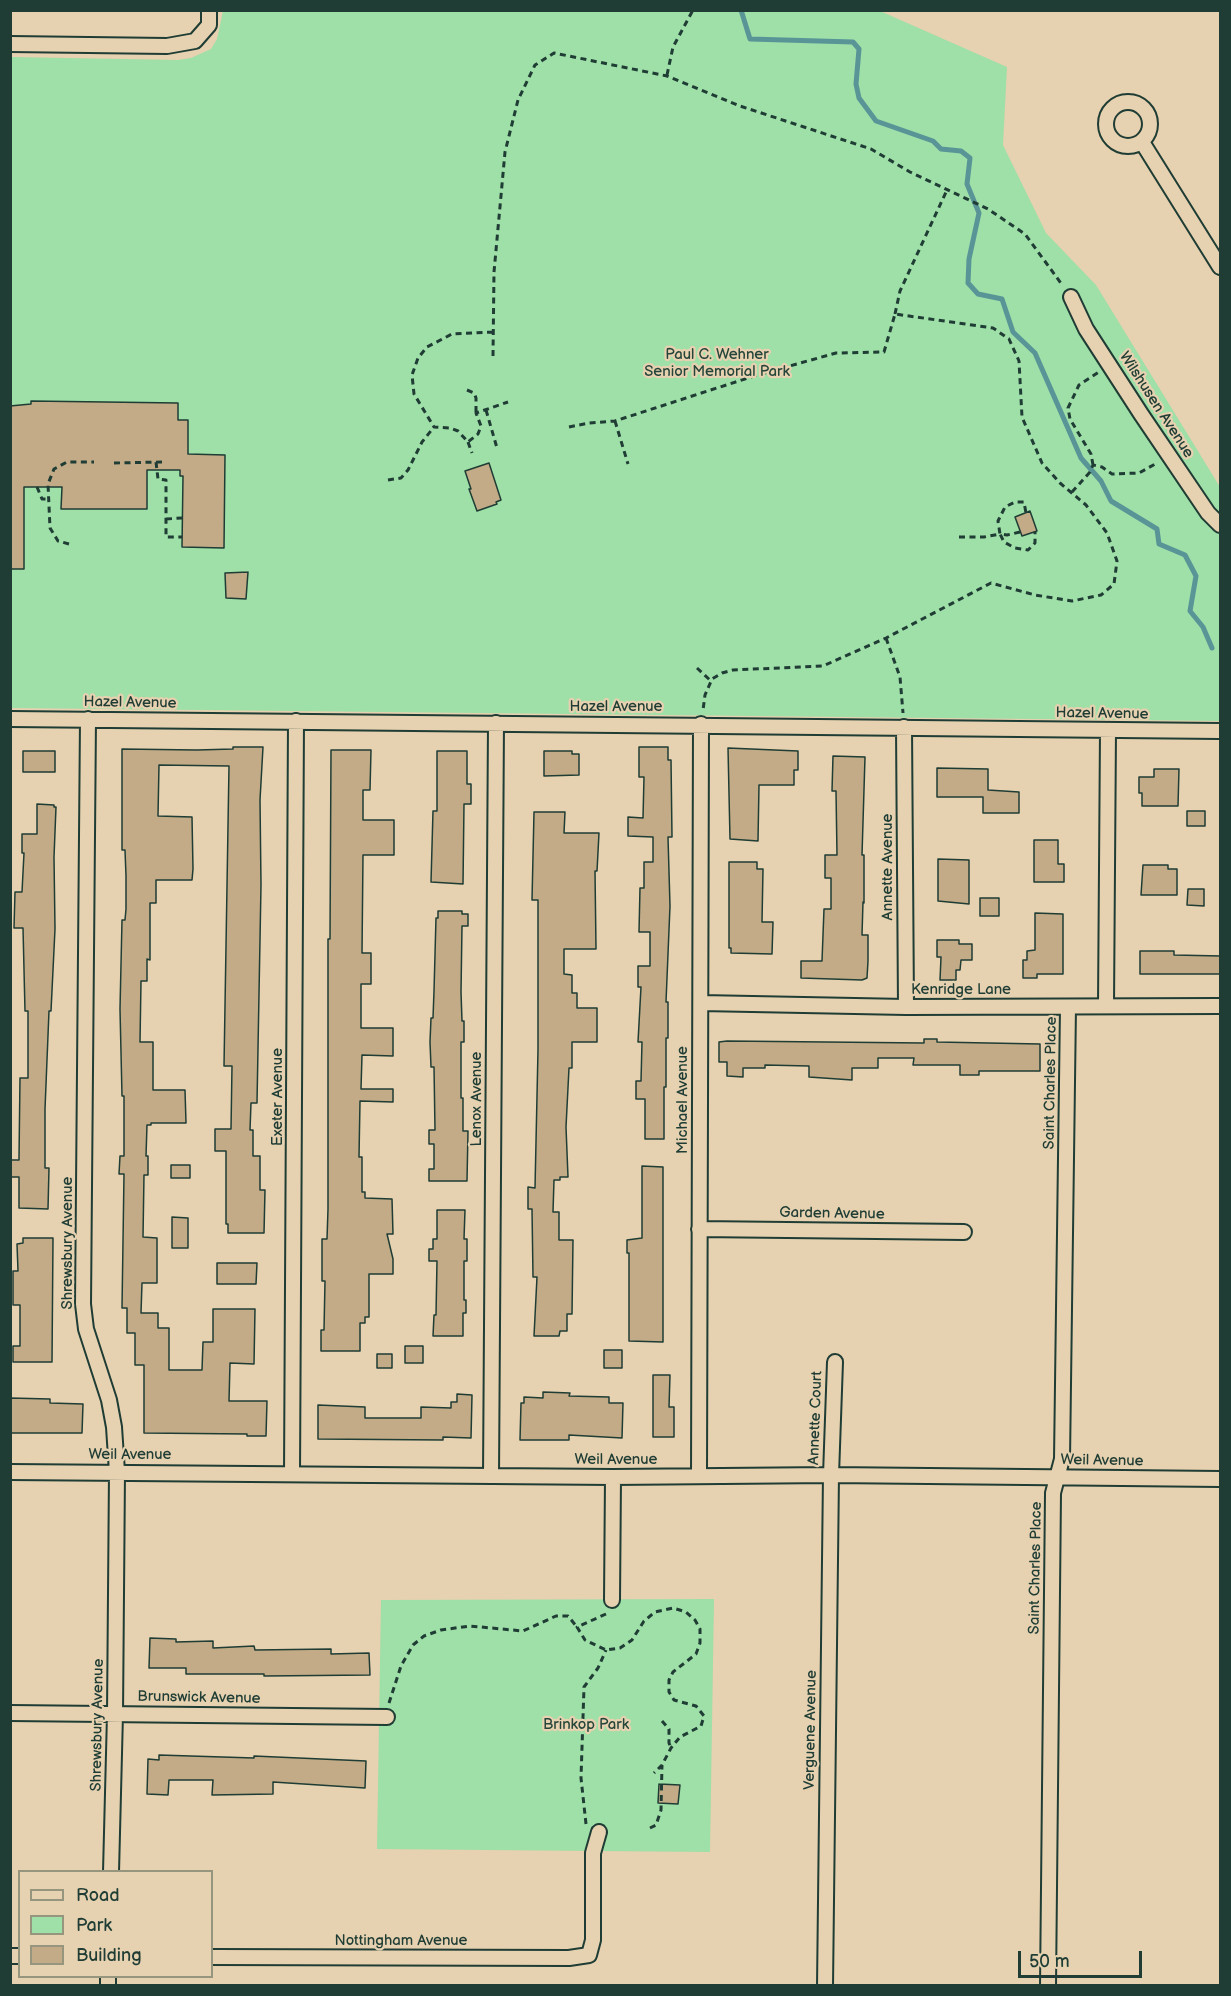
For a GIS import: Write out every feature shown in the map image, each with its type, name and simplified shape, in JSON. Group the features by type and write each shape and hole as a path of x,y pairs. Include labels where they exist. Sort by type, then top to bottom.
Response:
{"street":[{"path":"10,44 167,46 195,41 209,25 209,10"},
{"path":"1142,142 1221,267"},
{"name":"Wilshusen Avenue","path":"1071,297 1086,330 1109,365 1208,513 1221,525"},
{"name":"Hazel Avenue","path":"10,719 701,724 1221,731"},
{"name":"Shrewsbury Avenue","path":"88,719 83,1304 86,1329 109,1400 114,1427 117,1472 111,1870"},
{"name":"Exeter Avenue","path":"292,1473 296,721"},
{"name":"Lenox Avenue","path":"491,1475 496,723"},
{"name":"Michael Avenue","path":"699,1476 701,724"},
{"name":"Annette Avenue","path":"904,727 906,1006"},
{"path":"1106,1005 1108,731"},
{"name":"Kenridge Lane","path":"700,1003 1068,1007 1221,1006"},
{"name":"Saint Charles Place","path":"1048,1986 1053,1493 1062,1459 1068,1007"},
{"name":"Garden Avenue","path":"699,1229 964,1233"},
{"name":"Annette Court","path":"831,1475 835,1362"},
{"name":"Weil Avenue","path":"10,1472 613,1477 1058,1476 1221,1479"},
{"name":"Verguene Avenue","path":"825,1986 831,1475"},
{"path":"612,1600 613,1477"},
{"name":"Brunswick Avenue","path":"10,1713 387,1717"},
{"name":"Nottingham Avenue","path":"213,1957 569,1958 589,1955 593,1940 593,1853 599,1833"}],"path":[{"path":"667,76 673,47 693,10"},
{"path":"493,356 494,272 505,152 518,100 535,65 554,53 667,76 740,106 871,149 909,172 988,209 1025,234 1071,297"},
{"path":"569,427 615,421 836,352 884,352 900,291 947,190"},
{"path":"701,724 705,695 711,681 722,673 733,670 823,666 886,638 991,583 1035,595 1072,601 1101,595 1114,584 1117,561 1107,533 1086,505 1042,463 1022,417 1018,361 1009,339 993,328 895,314"},
{"path":"434,427 414,394 412,375 418,358 427,347 452,334 493,332"},
{"path":"1071,493 1093,466 1091,454 1070,419 1068,408 1079,385 1109,365"},
{"path":"467,390 474,393 476,413 481,426 478,434 468,442"},
{"path":"476,413 508,402"},
{"path":"486,410 497,448"},
{"path":"615,421 628,464"},
{"path":"434,427 458,431 468,442 472,453"},
{"path":"388,480 401,478 408,470 422,442 434,427"},
{"path":"1093,466 1102,467 1112,474 1139,472 1169,455"},
{"path":"69,544 58,541 50,528 48,484 54,469 67,462 94,462"},
{"path":"156,462 158,480 166,480 166,537 182,537"},
{"path":"114,463 162,462"},
{"path":"37,487 42,499 49,499"},
{"path":"1026,513 1024,502 1015,502 1005,507 998,521 1000,534 1004,542 1015,548 1028,550 1035,543 1035,532"},
{"path":"166,519 182,518"},
{"path":"959,537 984,537 1020,532"},
{"path":"886,638 900,677 904,727"},
{"path":"697,668 711,681"},
{"path":"578,1627 611,1612 612,1600"},
{"path":"387,1717 387,1708 400,1666 413,1645 424,1636 441,1630 470,1626 523,1631 556,1616 568,1616 578,1627 585,1640 606,1650 620,1648 632,1640 644,1622 655,1612 672,1608 686,1612 695,1620 700,1629 700,1643 696,1654 673,1672 669,1680 669,1692 674,1700 696,1706 704,1716 701,1726 680,1737 671,1748 662,1766 654,1773"},
{"path":"599,1833 588,1830 584,1814 581,1778 584,1687 598,1668 606,1650"},
{"path":"662,1721 669,1729 671,1748"},
{"path":"650,1828 656,1825 661,1810 662,1766"}],"green space":[{"name":"Paul C. Wehner Senior Memorial Park","path":"223,11 880,11 1007,67 1003,145 1046,233 1096,285 1220,487 1220,721 11,708 11,57 178,60 191,58 211,49 217,39"},
{"name":"Brinkop Park","path":"714,1599 710,1852 377,1849 381,1600"}],"building":[{"path":"31,401 178,403 178,420 188,420 188,454 225,455 224,548 182,547 183,476 180,476 180,470 147,470 147,509 61,509 62,487 24,487 24,569 10,569 10,406 31,404"},
{"path":"489,463 501,500 496,502 497,504 477,511 465,471"},
{"path":"1030,511 1037,531 1022,536 1015,517"},
{"path":"248,572 246,599 226,598 225,573"},
{"path":"233,747 263,747 260,800 261,885 257,1103 251,1103 250,1130 253,1130 253,1156 260,1156 260,1190 265,1190 264,1233 228,1233 226,1151 215,1151 215,1129 231,1129 232,1066 224,1066 229,766 159,765 158,816 192,817 193,869 192,880 156,880 156,903 150,903 150,960 147,959 147,981 141,981 140,1042 153,1042 153,1090 185,1090 186,1123 147,1125 148,1175 144,1175 143,1237 157,1238 157,1283 142,1283 141,1313 158,1313 158,1328 169,1328 169,1370 202,1370 203,1342 213,1342 213,1309 255,1309 254,1364 230,1363 229,1401 267,1401 266,1436 144,1433 144,1365 135,1365 135,1333 127,1333 127,1308 122,1308 124,1174 119,1174 120,1156 124,1156 124,1096 122,1096 120,1009 122,920 125,920 126,909 126,876 125,850 122,850 122,749 197,750 233,749"},
{"path":"639,747 668,747 668,760 671,760 672,837 668,837 670,906 664,1139 645,1139 645,1099 636,1099 636,1081 641,1081 642,1042 638,1042 641,987 638,987 638,966 650,966 650,932 639,932 640,888 644,888 644,862 653,862 653,837 628,836 628,817 643,818 644,777 639,777"},
{"path":"728,748 798,751 798,770 794,770 794,785 759,785 758,841 730,839"},
{"path":"331,750 371,750 370,790 363,790 363,820 394,820 394,855 363,855 362,953 371,953 371,984 361,984 361,1028 393,1028 393,1056 362,1055 361,1089 393,1089 393,1102 360,1101 359,1157 362,1157 362,1192 365,1192 365,1198 392,1199 393,1234 387,1234 393,1259 393,1274 369,1274 369,1317 365,1317 365,1323 360,1323 360,1351 321,1351 325,1281 322,1281 322,1239 327,1239 328,1209"},
{"path":"23,751 55,751 55,772 23,772"},
{"path":"437,751 467,751 467,784 471,784 471,804 464,804 463,884 431,882 433,811 437,811"},
{"path":"544,751 572,751 572,754 579,754 579,775 544,776"},
{"path":"833,756 865,757 862,935 868,935 868,961 867,978 862,980 801,978 801,961 822,961 824,909 831,909 831,878 825,878 825,855 837,855 836,791 832,791"},
{"path":"937,768 988,769 988,790 1019,792 1019,813 983,813 983,797 937,797"},
{"path":"1154,769 1179,769 1178,806 1142,806 1139,777 1154,777"},
{"path":"37,804 56,807 55,929 45,1109 45,1168 49,1168 48,1209 19,1208 19,1177 10,1177 10,1160 19,1160 20,1078 28,1078 28,1011 25,1011 23,928 14,928 15,892 22,892 24,853 22,853 22,834 37,834"},
{"path":"1187,811 1205,811 1205,826 1187,826"},
{"path":"534,812 565,812 564,833 599,833 597,871 595,871 596,949 564,949 564,974 572,975 572,993 577,993 577,1008 597,1008 597,1042 572,1042 572,1068 569,1068 566,1127 568,1177 554,1180 553,1212 559,1212 559,1240 573,1240 572,1314 567,1314 567,1331 560,1331 559,1336 534,1336 537,1277 533,1277 532,1209 528,1209 528,1187 535,1188 538,1050 538,900 532,900"},
{"path":"1034,840 1058,840 1058,864 1064,864 1064,882 1034,882"},
{"path":"938,859 969,860 969,904 938,901"},
{"path":"729,862 757,862 757,869 763,869 762,922 773,922 772,954 731,953 731,948 729,948"},
{"path":"1143,865 1168,865 1168,869 1177,869 1177,895 1141,895"},
{"path":"1188,889 1204,889 1204,906 1187,905"},
{"path":"980,898 999,898 999,916 980,916"},
{"path":"438,911 462,911 462,914 468,914 468,926 462,926 461,992 464,1042 461,1042 461,1098 463,1098 463,1131 468,1131 467,1181 429,1181 429,1169 434,1169 434,1144 429,1144 429,1130 435,1130 434,1067 431,1067 430,1042"},
{"path":"1035,913 1063,914 1063,974 1037,974 1037,978 1023,978 1023,960 1027,960 1027,951 1035,950"},
{"path":"937,940 959,940 959,944 972,944 972,960 961,960 960,970 956,970 956,980 940,980 941,957 937,957"},
{"path":"1140,951 1174,951 1174,955 1221,956 1221,974 1140,974"},
{"path":"924,1039 937,1039 937,1042 1040,1044 1040,1071 979,1071 979,1075 960,1075 960,1065 913,1065 914,1058 878,1058 878,1068 852,1068 852,1080 809,1077 809,1066 765,1065 765,1068 743,1068 743,1077 727,1076 727,1062 719,1062 719,1042 727,1041 924,1043"},
{"path":"171,1165 190,1165 190,1178 171,1178"},
{"path":"642,1166 663,1167 663,1342 629,1341 627,1240 642,1238"},
{"path":"437,1210 465,1210 464,1239 467,1239 467,1261 464,1261 466,1313 463,1313 463,1336 433,1336 434,1315 436,1315 437,1261 429,1261 429,1249 433,1249 433,1239 437,1239"},
{"path":"172,1217 188,1218 188,1248 172,1248"},
{"path":"23,1238 53,1238 52,1362 13,1362 13,1346 20,1346 20,1305 13,1305 13,1271 18,1271 17,1244 23,1243"},
{"path":"217,1263 257,1263 256,1284 217,1284"},
{"path":"405,1346 423,1346 423,1363 405,1363"},
{"path":"604,1350 622,1350 622,1368 604,1368"},
{"path":"377,1354 392,1354 392,1368 377,1368"},
{"path":"653,1375 670,1375 669,1407 674,1407 674,1437 653,1437"},
{"path":"543,1392 570,1393 569,1396 609,1397 609,1403 623,1403 622,1438 569,1435 569,1440 520,1440 521,1403 524,1403 524,1397 543,1398"},
{"path":"457,1394 472,1395 471,1438 443,1437 443,1440 318,1439 318,1405 365,1407 365,1418 421,1418 421,1407 451,1408 451,1402 457,1402"},
{"path":"10,1398 50,1399 50,1403 83,1404 82,1433 10,1433"},
{"path":"150,1638 176,1639 176,1642 213,1641 213,1648 254,1646 255,1650 331,1649 331,1654 369,1653 370,1675 186,1674 186,1668 149,1668"},
{"path":"159,1755 366,1761 365,1788 273,1782 273,1794 212,1795 213,1780 169,1780 168,1795 147,1794 148,1759 159,1760"},
{"path":"659,1784 680,1785 678,1804 658,1803"}],"waterway":[{"path":"741,10 750,39 853,42 859,49 856,84 859,98 876,121 933,141 941,149 961,151 970,158 967,184 979,213 969,259 968,283 978,294 1002,299 1013,332 1035,353 1081,458 1101,481 1111,501 1157,529 1159,544 1185,555 1196,576 1190,611 1203,627 1212,648"}]}
